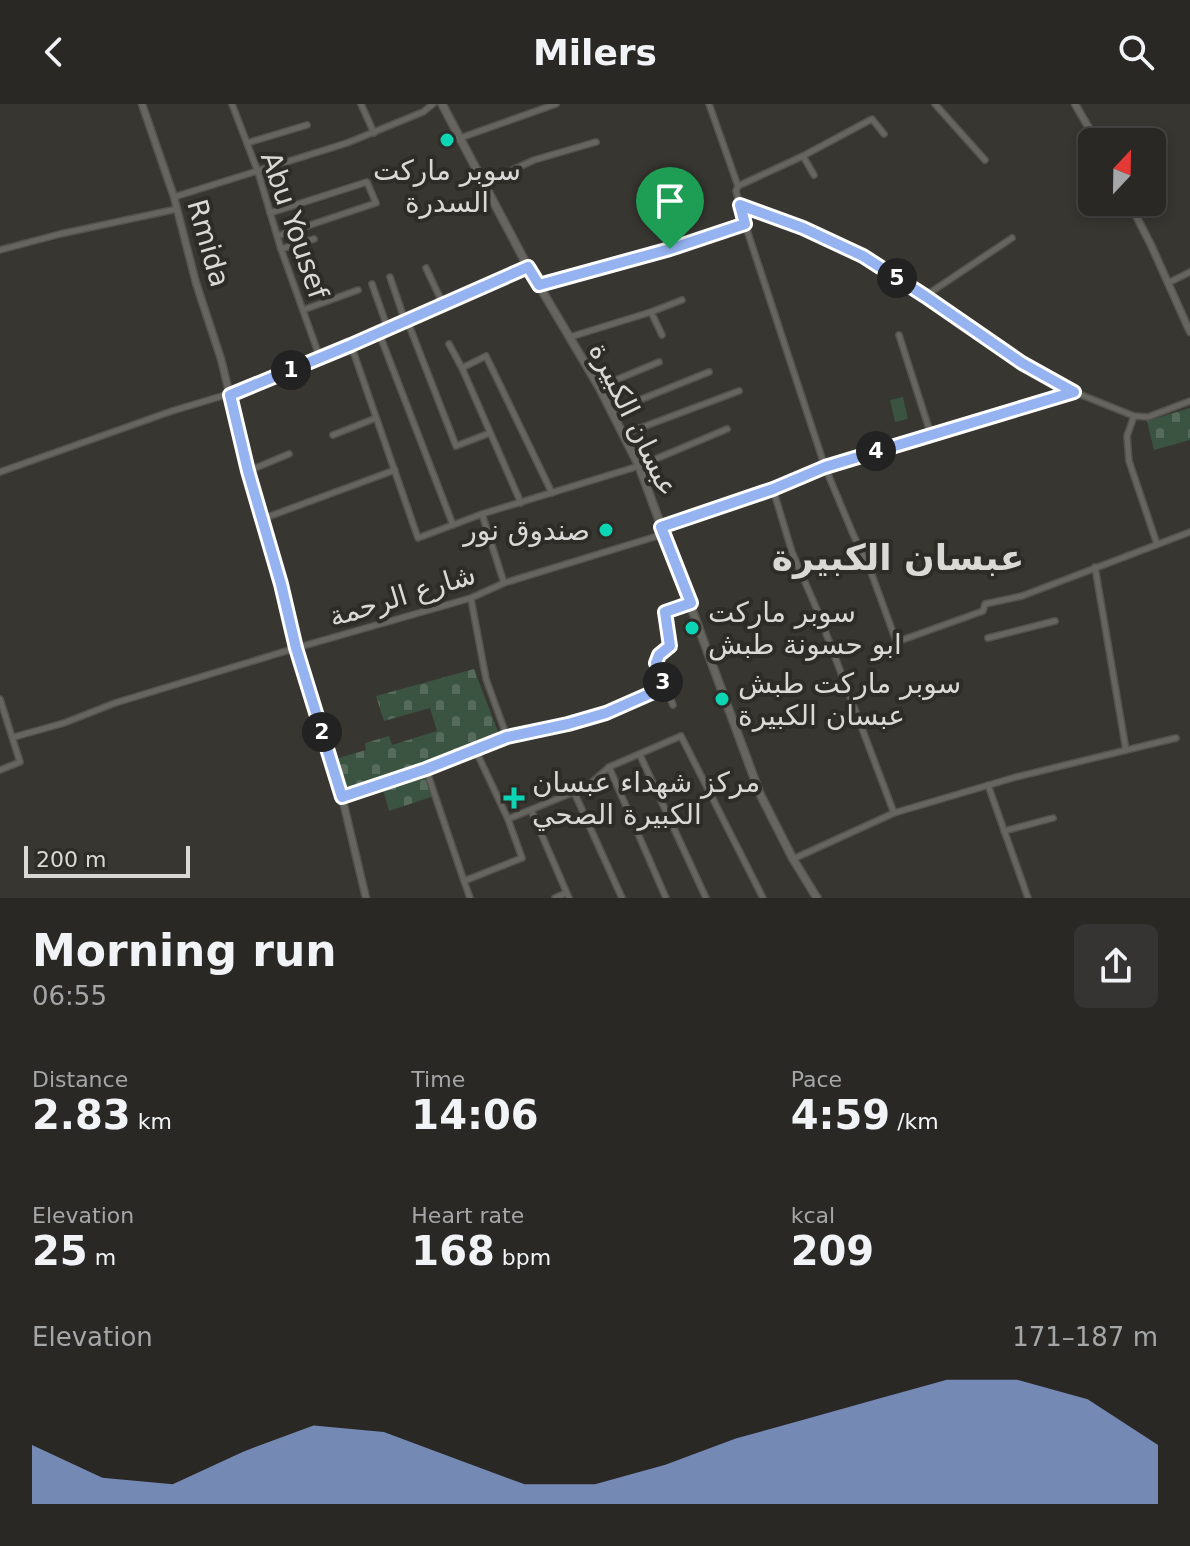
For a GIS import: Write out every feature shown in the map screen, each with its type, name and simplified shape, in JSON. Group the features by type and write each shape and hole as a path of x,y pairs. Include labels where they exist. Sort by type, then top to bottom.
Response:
{"main road":[{"name":"عبسان الكبيرة","path":"442,104 528,267 624,434 691,603 760,794 817,898"}],"street":[{"name":"Rmida","path":"142,104 174,197 196,283 221,359 296,648 342,797 366,898"},
{"name":"Abu Yousef","path":"232,104 320,358"},
{"path":"361,104 374,133"},
{"path":"174,197 374,133 423,112 433,104"},
{"path":"460,138 556,104"},
{"path":"709,104 738,186 736,191 745,224 825,467 871,572 895,638 902,640 983,611 985,604 1022,596 1190,532"},
{"path":"935,104 985,160"},
{"path":"1075,104 1089,128"},
{"path":"738,186 872,119 884,134"},
{"path":"247,143 307,125"},
{"path":"484,183 534,160 596,142"},
{"path":"803,156 814,175"},
{"path":"270,213 367,182 376,203 277,236"},
{"path":"740,205 831,240 863,256 1022,363 1074,392 1134,416 1148,417 1190,401"},
{"path":"0,250 177,209"},
{"path":"1136,216 1190,332"},
{"path":"539,285 670,249 745,224"},
{"path":"925,296 1012,238"},
{"path":"281,249 314,239"},
{"path":"0,472 172,411 230,395 528,267"},
{"path":"426,268 443,304"},
{"path":"1168,283 1190,272"},
{"path":"390,277 456,446 490,433"},
{"path":"372,284 388,329"},
{"path":"303,310 358,290"},
{"path":"570,337 682,300"},
{"path":"651,312 662,335"},
{"path":"379,333 453,525"},
{"path":"899,335 931,435"},
{"path":"449,344 521,503"},
{"path":"351,345 418,538 482,514 639,466 727,429"},
{"path":"462,368 486,356 552,493"},
{"path":"599,387 659,362"},
{"path":"612,411 709,372"},
{"path":"624,434 739,391"},
{"name":"شارع الرحمة","path":"14,737 64,723 115,703 471,598 504,583 662,530 825,467 1074,392"},
{"path":"1134,416 1127,436 1129,461 1157,544"},
{"path":"333,435 376,418"},
{"path":"248,471 289,454"},
{"path":"262,519 395,470"},
{"path":"773,489 792,552 894,813"},
{"path":"482,514 504,583"},
{"path":"1095,567 1126,750"},
{"path":"471,598 486,679 507,737"},
{"path":"673,705 656,663 659,655 670,646 665,612 691,603"},
{"path":"988,638 1055,621"},
{"path":"342,797 507,737 606,713 665,687"},
{"path":"0,699 20,762 0,770"},
{"path":"508,819 574,792 590,784 609,767 681,736 763,898"},
{"path":"793,859 894,813 988,785 1176,738"},
{"path":"464,881 522,858 508,819 475,749"},
{"path":"640,755 706,898"},
{"path":"609,767 666,898"},
{"path":"426,769 470,898"},
{"path":"988,785 1028,898"},
{"path":"574,792 622,898"},
{"path":"531,810 567,895 555,898"},
{"path":"1004,831 1053,818"}],"green space":[{"path":"903,397 908,419 895,422 890,400"},
{"path":"1190,408 1190,440 1154,450 1147,421"},
{"path":"474,669 500,737 421,770 345,792 335,759 366,750 365,743 389,736 392,745 437,731 430,708 384,721 376,696"},
{"path":"422,773 428,776 434,796 389,811 382,786"}],"place":[{"name":"سوبر ماركت السدرة","path":"447,140"},
{"name":"صندوق نور","path":"606,530"},
{"name":"سوبر ماركت ابو حسونة طبش","path":"692,628"},
{"name":"سوبر ماركت طبش عبسان الكبيرة","path":"722,699"},
{"name":"مركز شهداء عبسان الكبيرة الصحي","path":"514,798"}],"district":[{"name":"عبسان الكبيرة","path":"898,557"}],"route":[{"path":"740,205 803,228 863,256 1022,363 1074,392 825,467 773,489 661,527 691,603 665,612 670,646 659,655 656,663 665,687 606,713 507,737 342,797 296,648 230,395 528,267 539,285 670,249 745,224 740,205"}]}
